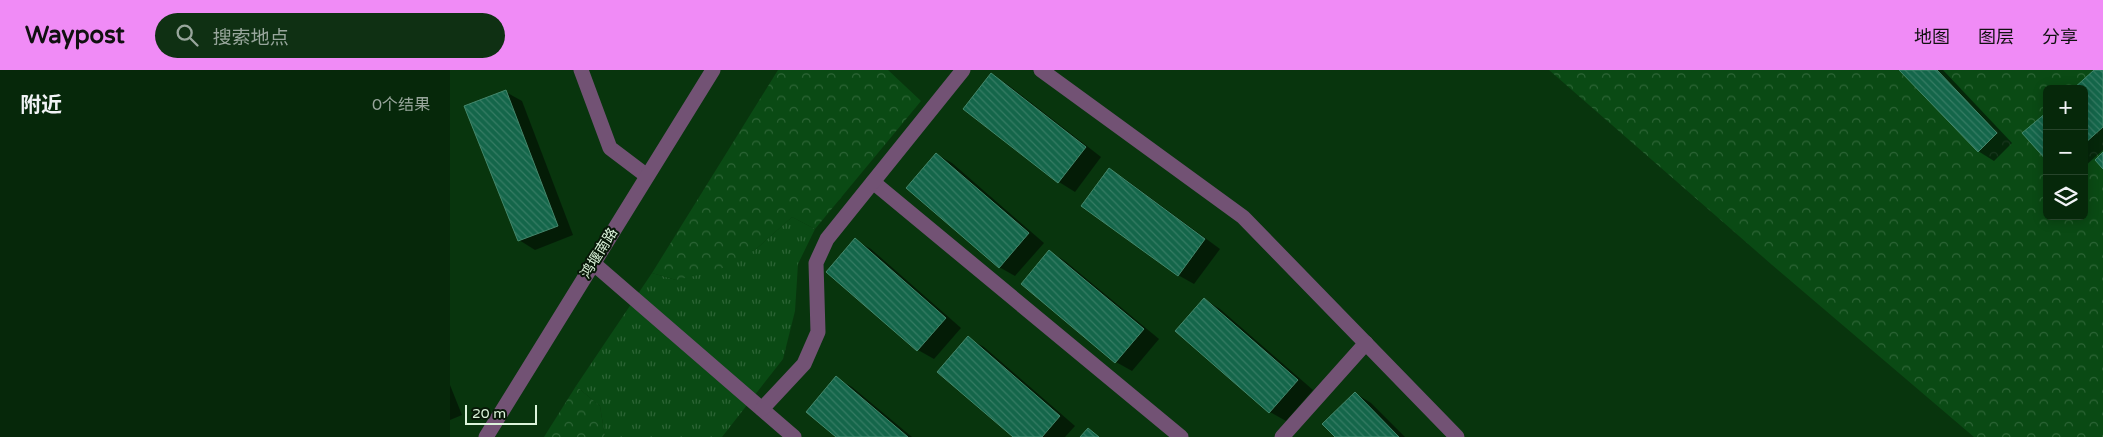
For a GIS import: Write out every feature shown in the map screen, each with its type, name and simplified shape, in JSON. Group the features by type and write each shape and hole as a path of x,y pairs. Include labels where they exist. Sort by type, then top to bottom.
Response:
{"street":[{"path":"581,70 610,148 647,176"},
{"name":"鸿堰南路","path":"486,437 713,70"},
{"path":"762,409 804,364 818,332 816,264 827,239 963,70"},
{"path":"1041,70 1243,217 1457,437"},
{"path":"873,182 1181,437"},
{"path":"593,263 794,437"},
{"path":"1282,437 1366,343"}],"green space":[{"path":"778,70 888,70 921,101 815,229 792,217 755,250 717,271 676,280 652,273"},
{"path":"1549,70 2103,70 2103,437 1974,437 1771,264"},
{"path":"792,217 815,229 798,264 795,311 783,359 722,437 605,437 600,406 576,386 652,273 676,280 755,250"},
{"path":"576,386 600,406 605,437 544,437"}],"building":[{"path":"1899,70 1937,70 1997,133 1978,152"},
{"path":"2094,70 2103,70 2103,127 2088,140 2088,85 2077,85"},
{"path":"991,73 1086,147 1058,183 963,109"},
{"path":"506,90 558,226 518,241 464,106"},
{"path":"2043,115 2043,157 2022,133"},
{"path":"2103,152 2103,169 2095,160"},
{"path":"936,153 1029,233 999,268 906,188"},
{"path":"1109,168 1205,239 1178,276 1081,206"},
{"path":"855,238 946,318 917,351 826,272"},
{"path":"1049,250 1144,329 1115,363 1021,284"},
{"path":"1204,298 1298,380 1269,413 1175,331"},
{"path":"968,336 1060,416 1042,437 1013,437 937,372"},
{"path":"836,376 908,437 836,437 806,412"},
{"path":"1355,392 1399,437 1335,437 1322,424"},
{"path":"1088,428 1099,437 1080,437"}]}
